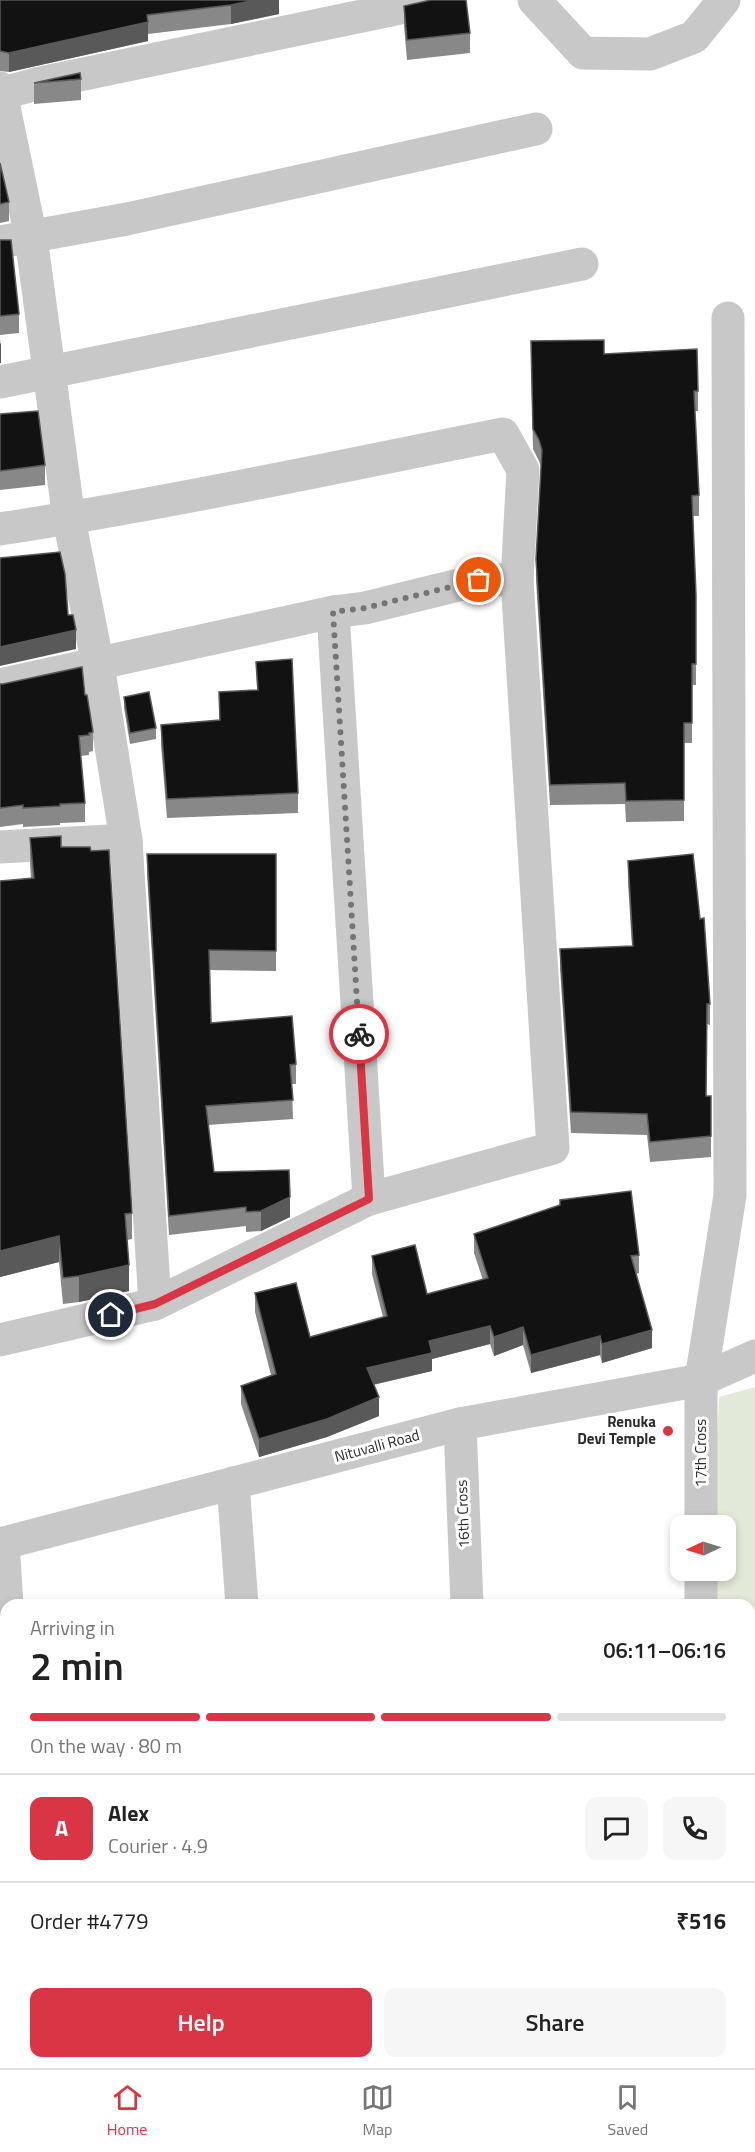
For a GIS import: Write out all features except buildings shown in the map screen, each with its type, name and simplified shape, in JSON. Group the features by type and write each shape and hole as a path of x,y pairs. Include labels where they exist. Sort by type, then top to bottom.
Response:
{"street":[{"path":"534,0 583,53 651,54 694,36 724,0"},
{"path":"155,1304 126,840 98,664 69,519 48,372 15,239 0,92 429,2"},
{"path":"15,239 127,219 536,129"},
{"path":"0,382 582,264"},
{"name":"17th Cross","path":"701,1515 701,1380 730,1194 742,835 742,649 728,318"},
{"path":"0,529 69,519 503,434 523,470 516,580 553,1148 369,1199 155,1304 0,1340"},
{"path":"0,686 333,612 365,608 479,580 516,580"},
{"path":"333,612 369,1199"},
{"path":"0,847 126,840"},
{"name":"Nituvalli Road","path":"1,1543 460,1424 701,1380 755,1356"},
{"name":"16th Cross","path":"460,1424 467,1599"},
{"path":"234,1483 242,1599"},
{"path":"1,1543 6,1599"},
{"path":"701,1581 701,1599"}],"green space":[{"path":"755,1387 755,1599 713,1599 712,1581 736,1581 736,1515 713,1515 719,1397"}],"way so far":[{"path":"359,1034 333,612 365,608 479,580"}],"place":[{"name":"Renuka Devi Temple","path":"668,1431"}],"route":[{"path":"111,1315 155,1304 369,1199 359,1034"}]}
